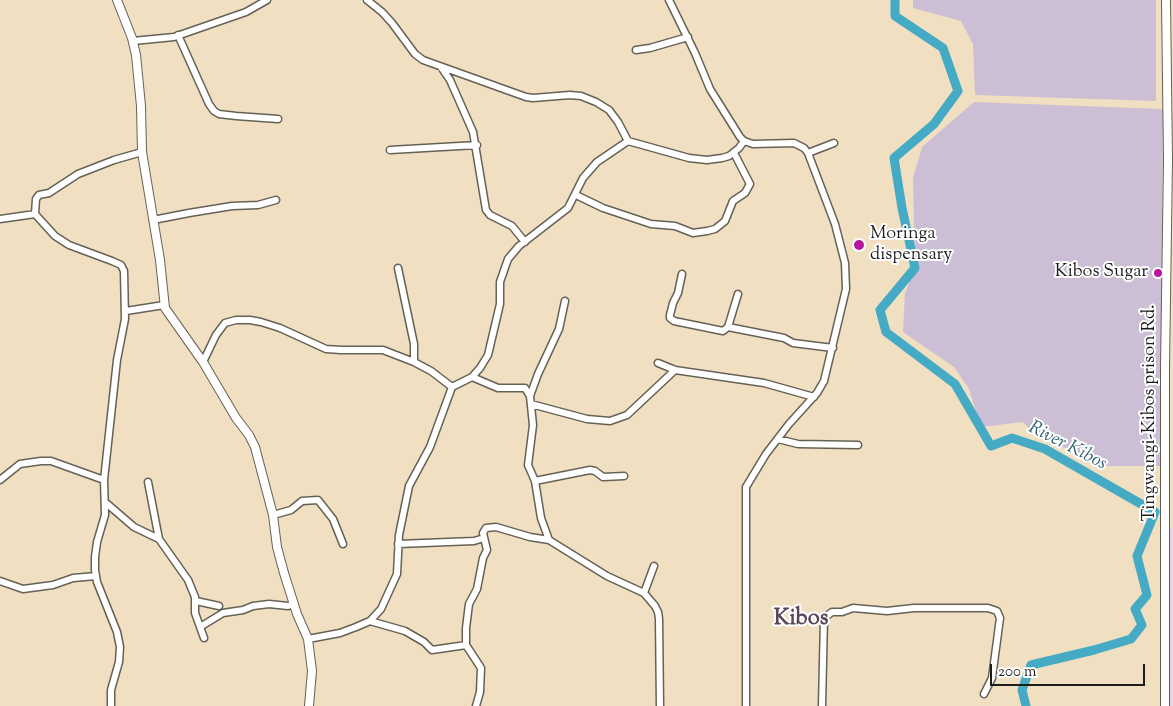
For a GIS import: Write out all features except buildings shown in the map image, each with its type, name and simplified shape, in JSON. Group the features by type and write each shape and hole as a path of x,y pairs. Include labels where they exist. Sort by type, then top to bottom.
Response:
{"street":[{"path":"117,0 133,41 139,76 142,152 160,260 164,305 203,362 255,447 273,515 277,547 294,604 308,639 312,672 309,706"},
{"path":"133,41 169,38 246,12 267,0"},
{"path":"367,0 392,23 415,54 423,60 526,97 581,96 609,110 628,141 701,160 722,158 734,153 744,141"},
{"path":"669,0 710,89 735,131 744,141 758,144 800,144 808,153 835,224 845,263 846,289 824,382 814,397 766,454 746,487 746,706"},
{"name":"Tingwangi-Kibos prison Rd.","path":"1165,706 1169,639 1165,367 1170,100 1166,0"},
{"path":"178,35 209,104 214,111 219,114 278,119"},
{"path":"636,50 688,38"},
{"path":"441,68 450,80 468,118 477,145 486,210 490,215 512,226 525,242"},
{"path":"308,639 340,633 370,621 381,609 398,569 398,544 409,486 430,447 452,387 472,377 484,362 490,349 500,304 500,282 504,267 513,252 572,204 583,178 597,162 628,141"},
{"path":"808,153 834,143"},
{"path":"390,150 477,145"},
{"path":"111,706 111,690 119,662 120,647 117,632 96,576 95,557 97,542 105,515 104,480 117,360 126,311 125,278 123,268 112,261 69,245 54,236 35,214 38,195 49,193 78,174 114,160 142,152"},
{"path":"576,195 603,208 651,224 675,226 693,233 707,231 720,226 725,221 733,201 745,193 750,184 734,153"},
{"path":"153,220 232,206 258,205 276,200"},
{"path":"0,219 35,214"},
{"path":"398,268 414,344 414,362"},
{"path":"682,274 670,315 674,321 723,331 728,327 738,294"},
{"path":"530,396 559,329 565,301"},
{"path":"126,311 164,305"},
{"path":"203,362 220,328 229,320 261,322 326,348 382,350 414,362 443,379 452,387"},
{"path":"728,327 784,338 794,343 833,348"},
{"path":"658,363 675,370 764,384 814,397"},
{"path":"531,404 587,418 610,421 627,415 675,370"},
{"path":"472,377 498,388 525,388 530,396 533,425 528,466 535,481 541,518 549,540"},
{"path":"778,439 798,444 858,445"},
{"path":"0,480 20,464 51,461 104,480"},
{"path":"535,481 590,470 596,471 603,477 624,476"},
{"path":"148,482 160,539 188,580 196,601 195,613 204,638"},
{"path":"273,515 291,510 302,501 318,500 333,519 343,544"},
{"path":"105,502 134,527 160,539"},
{"path":"476,706 480,692 481,668 466,645 467,612 477,589 483,558 487,550 483,533 486,528 490,527 502,528 530,537 549,540 607,576 644,594 658,612 660,706"},
{"path":"398,544 474,541 484,538"},
{"path":"644,594 654,566"},
{"path":"0,581 22,590 53,586 73,578 96,576"},
{"path":"196,601 219,606"},
{"path":"200,627 223,613 243,610 253,606 269,604 288,606 294,604"},
{"path":"822,706 824,618 832,612 842,612 853,608 887,611 914,608 988,608 997,612 1000,618 992,678 984,694"},
{"path":"370,621 405,631 424,642 432,650 466,645"}],"shaded area":[{"path":"913,0 1156,0 1156,101 975,95 973,44 961,21 913,8"},
{"path":"974,102 1163,109 1160,466 1099,466 1032,431 1023,422 981,427 969,389 954,367 903,332 905,293 915,268 913,178 922,147"},
{"path":"1169,528 1173,528 1173,706 1170,706"}],"waterway":[{"name":"River Kibos","path":"895,0 895,16 943,48 958,91 934,124 894,158 902,208 915,268 880,310 886,332 955,384 991,446 1012,438 1045,449 1155,512 1137,556 1147,595 1135,609 1142,625 1131,639 1031,665 1022,690 1026,706"}],"place":[{"name":"Moringa dispensary","path":"859,245"},
{"name":"Kibos Sugar","path":"1158,273"}],"district":[{"name":"Kibos","path":"801,620"}]}
